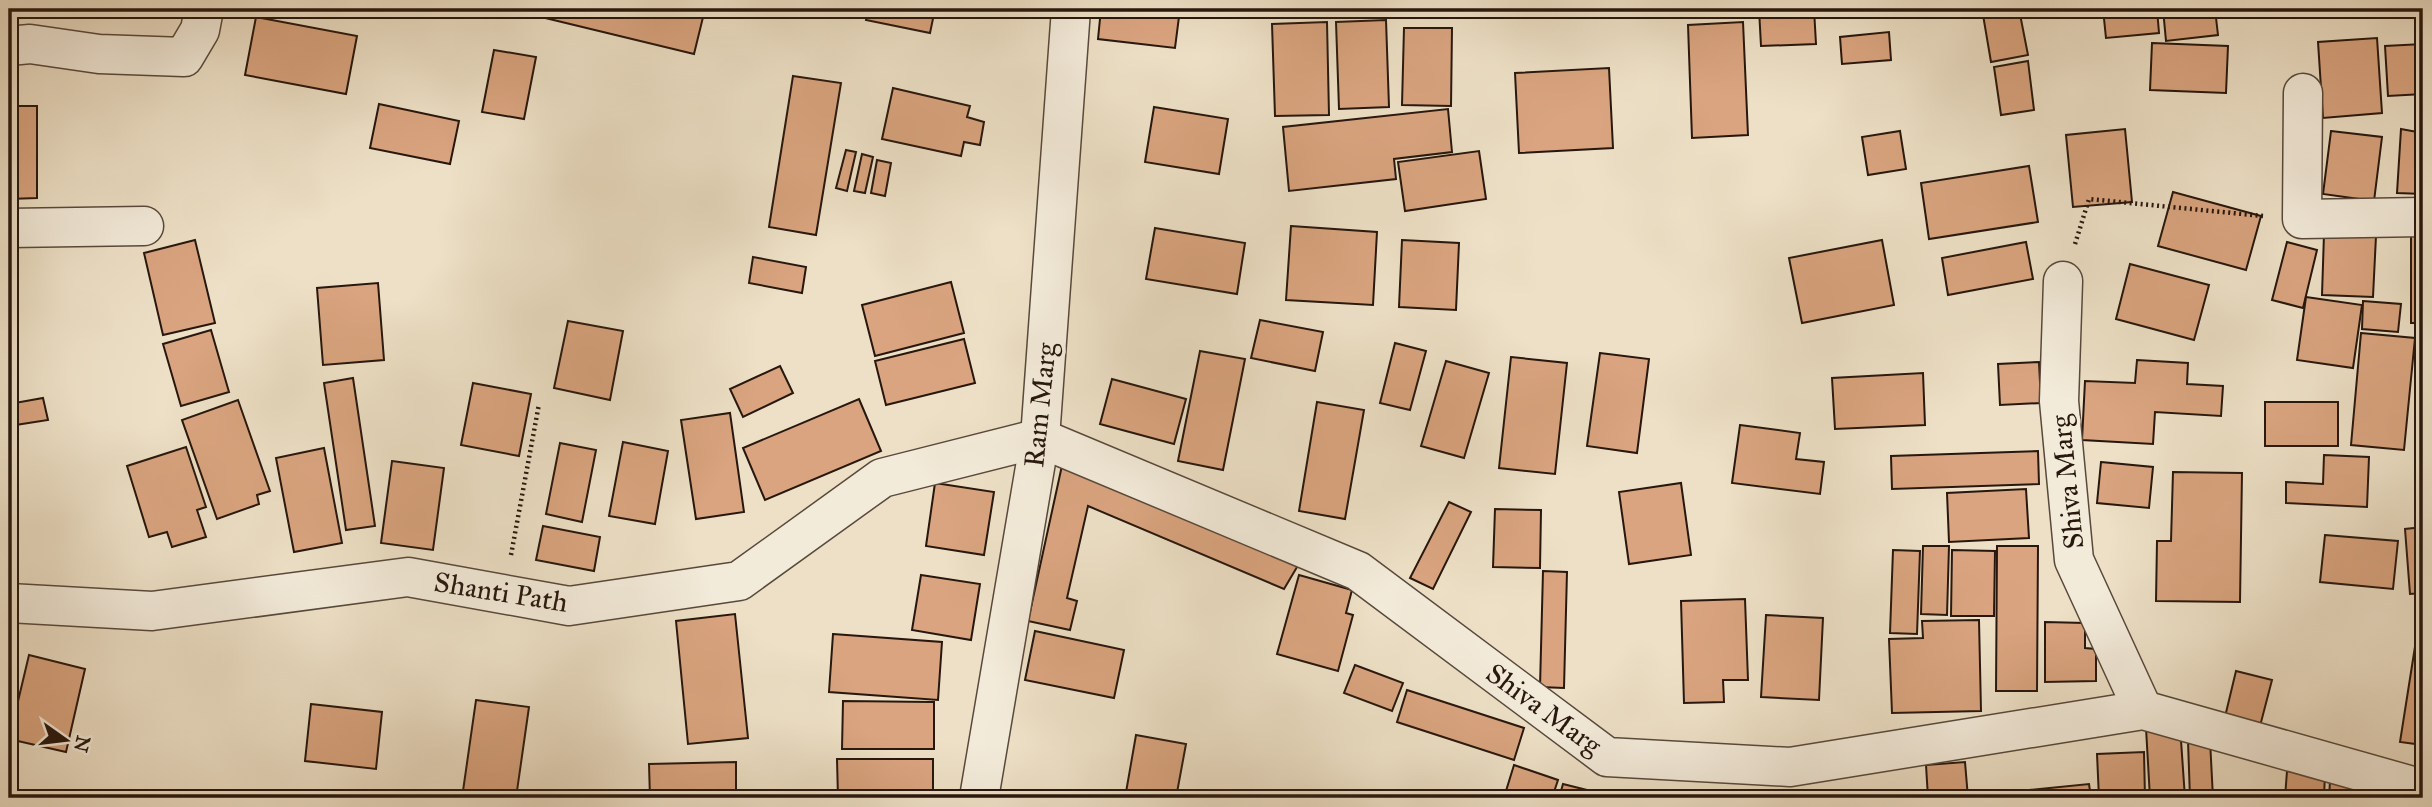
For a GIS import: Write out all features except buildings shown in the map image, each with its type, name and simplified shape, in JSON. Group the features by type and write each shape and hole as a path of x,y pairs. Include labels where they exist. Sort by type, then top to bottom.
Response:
{"street":[{"path":"9,46 30,44 99,54 184,57 200,30 204,9"},
{"name":"Ram Marg","path":"979,798 1040,438 1071,9"},
{"path":"2303,93 2302,219 2423,217"},
{"path":"9,228 144,226"},
{"name":"Shiva Marg","path":"2063,281 2059,401 2074,560 2143,710"},
{"name":"Shanti Path","path":"9,603 152,611 408,577 569,606 739,581 882,478 1040,438"},
{"name":"Shiva Marg","path":"1040,438 1358,571 1607,757 1790,767 2143,710 2423,789"}],"path":[{"path":"2063,281 2089,199 2302,219"},
{"path":"503,595 539,404"}]}
